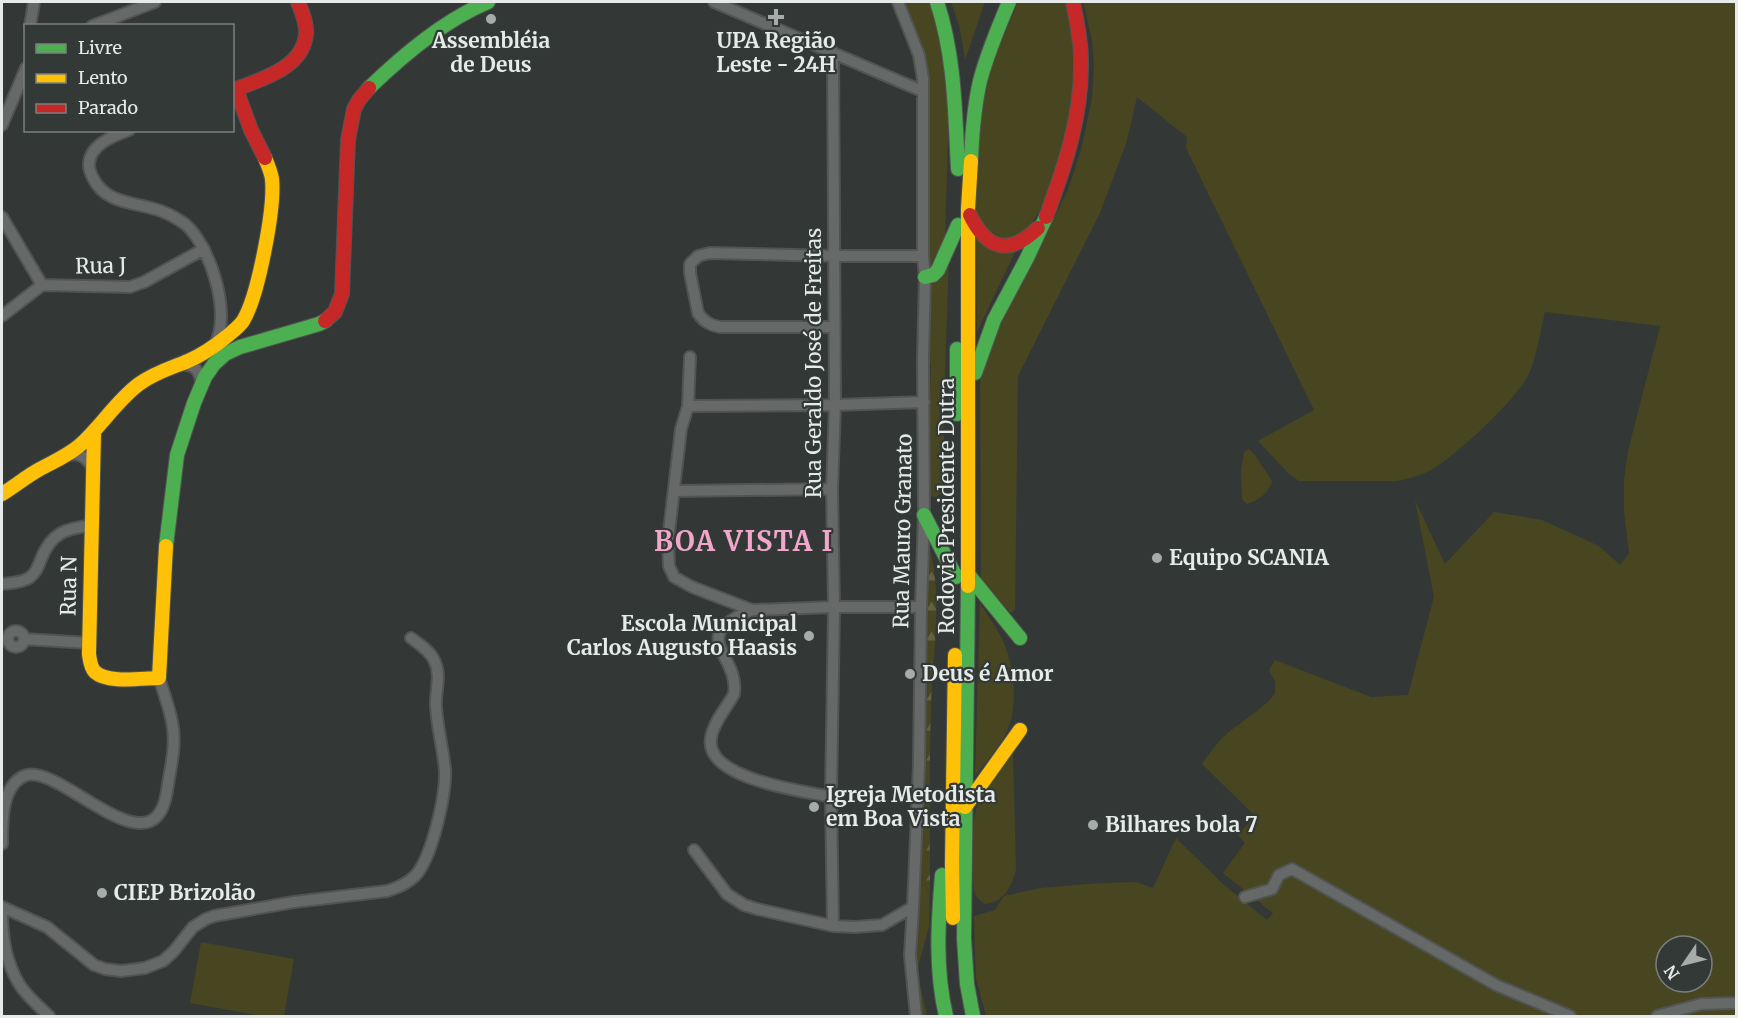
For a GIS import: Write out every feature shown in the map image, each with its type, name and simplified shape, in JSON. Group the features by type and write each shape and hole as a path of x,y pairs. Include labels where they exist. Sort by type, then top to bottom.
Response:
{"main road":[{"path":"2,494 34,472 69,455 94,433 133,389 150,377 216,347 230,327 246,315 259,268 273,189 269,165 234,90 282,69 299,52 306,32 298,2"},
{"path":"159,678 164,561 175,467 177,455 202,384 214,364 238,348 319,324 328,320 335,313 340,303 342,285 349,132 358,100 436,32 463,13 488,2"},
{"path":"937,2 945,26 953,70 958,169"},
{"name":"Rodovia Presidente Dutra","path":"974,1017 967,984 964,939 968,693 962,575 958,169 967,89 985,27 997,2"},
{"name":"Rodovia Presidente Dutra","path":"963,1017 955,979 952,863 954,730 969,395 968,209 973,120 980,82 989,51 1009,2"},
{"path":"969,395 994,320 1046,217 1072,146 1081,96 1081,46 1073,2"},
{"path":"968,209 975,227 988,241 999,246 1020,243 1033,233 1046,217"},
{"path":"925,277 933,275 938,270 958,225"},
{"name":"Rua N","path":"94,433 90,661 98,674 111,678 159,678"},
{"path":"924,515 962,575 1020,638"},
{"path":"946,1017 937,962 938,925 954,730"},
{"path":"965,807 1020,730"}],"street":[{"path":"30,24 34,2"},
{"path":"714,2 922,91"},
{"name":"Rua Mauro Granato","path":"898,2 922,67 925,277 924,515 919,765 910,937 910,971 916,1017"},
{"path":"98,24 148,3"},
{"name":"Rua Geraldo José de Freitas","path":"833,52 835,405 832,489 834,607 831,797 834,926"},
{"path":"2,126 24,73"},
{"path":"125,132 110,139 94,151 89,163 95,183 106,194 119,201 159,210 190,229 204,249 238,348 216,347 202,384"},
{"path":"2,217 42,285 2,316"},
{"name":"Rua J","path":"42,285 130,287 144,282 204,249"},
{"path":"834,327 720,327 707,323 698,313 690,264 698,256 710,253 835,256 923,255"},
{"path":"690,357 688,406 681,429 668,540 671,572 680,581 692,587 752,610 921,607"},
{"path":"178,366 190,365 197,371 202,384"},
{"path":"688,406 924,402"},
{"path":"69,455 77,454 84,457 90,463 94,473"},
{"path":"674,491 832,489"},
{"path":"2,584 31,577 49,544 59,534 71,528 92,525"},
{"path":"752,610 724,625 718,638 720,648 731,670 735,688 710,739 711,747 718,760 730,770 773,784 831,797"},
{"path":"2,907 47,927 94,965 121,971 145,968 163,961 193,927 206,919 294,902 387,891 410,880 420,868 431,843 442,802 445,771 436,707 437,668 431,655 411,638"},
{"path":"24,639 89,643"},
{"path":"2,844 2,820 8,793 26,776 43,777 122,818 142,823 157,816 166,795 173,748 172,724 159,678"},
{"path":"694,849 727,894 744,905 834,926 855,927 882,925 913,907"},
{"path":"1245,897 1272,889 1279,875 1292,869 1496,985 1570,1017"},
{"path":"2,914 2,936 18,983 49,1017"},
{"path":"1657,1017 1701,1004 1737,1003"}],"green space":[{"path":"904,2 933,2 937,13 949,105 945,237 930,268 928,77 923,53"},
{"path":"951,2 985,2 965,60 960,29"},
{"path":"1018,2 1066,2 1075,75 1068,135 1046,197 1031,225 1008,243 974,220 981,116 992,64"},
{"path":"1083,2 1736,2 1736,1016 986,1016 976,979 974,916 995,910 1004,896 1040,888 1100,883 1136,882 1153,888 1176,838 1223,884 1267,920 1273,913 1223,873 1245,843 1238,835 1255,816 1202,764 1226,735 1259,710 1275,694 1275,682 1269,670 1275,660 1371,697 1408,695 1434,597 1415,500 1445,564 1494,512 1542,520 1599,546 1620,565 1629,553 1624,512 1624,479 1628,451 1660,326 1545,312 1534,359 1522,385 1485,426 1442,463 1423,474 1396,481 1299,481 1288,473 1258,441 1314,410 1186,148 1187,137 1137,97 1126,144 1100,213 1018,376 1015,609 1011,613 982,581 981,575 980,380 982,362 1068,190 1081,150 1092,98 1094,68 1092,40"},
{"path":"976,236 1016,250 977,332"},
{"path":"949,254 943,433 947,472 945,487 939,495 934,497 927,492 931,366 927,356 929,293"},
{"path":"1249,449 1272,481 1263,496 1247,504 1242,499 1241,470 1244,452"},
{"path":"926,538 932,557 936,599 930,730 930,890 919,882"},
{"path":"980,603 999,633 1008,653 1013,677 1014,702 1005,735 975,776"},
{"path":"1013,753 1016,869 1002,897 985,904 975,895 973,882 972,848 975,814 984,793"},
{"path":"919,882 930,890 929,927 917,970 927,1016 919,1016 912,972"},
{"path":"201,942 294,959 284,1016 262,1016 190,1003"}],"traffic: fast":[{"path":"369,88 440,28 488,2"},
{"path":"937,2 951,64 958,169"},
{"path":"971,161 980,81 989,51 1009,2"},
{"path":"975,373 994,320 1046,217"},
{"path":"925,277 933,275 938,270 958,225"},
{"path":"166,546 177,455 194,403 205,377 214,364 225,354 240,347 325,321"},
{"path":"957,349 957,414"},
{"path":"924,515 956,577"},
{"path":"967,573 1020,638"},
{"path":"968,586 964,939 967,984 973,1016"},
{"path":"942,875 939,963 946,1016"}],"traffic: slow":[{"path":"2,494 79,446 139,384 203,353 241,323 249,309 260,273 271,210 272,179 265,158"},
{"path":"968,586 968,209 971,161"},
{"path":"94,433 89,654 92,668 101,676 117,679 159,678 166,546"},
{"path":"953,918 955,655"},
{"path":"965,807 1020,730"}],"traffic: jam":[{"path":"265,158 251,130 236,89 280,71 297,56 306,34 304,18 298,2"},
{"path":"1046,217 1066,160 1079,101 1081,54 1073,2"},
{"path":"325,321 335,312 342,294 348,140 354,109 369,88"},
{"path":"970,215 984,236 999,245 1018,243 1038,228"}],"place":[{"name":"UPA Região Leste - 24H","path":"776,17"},
{"name":"Assembléia de Deus","path":"491,19"},
{"name":"Equipo SCANIA","path":"1157,558"},
{"name":"Escola Municipal Carlos Augusto Haasis","path":"809,636"},
{"name":"Deus é Amor","path":"910,674"},
{"name":"Igreja Metodista em Boa Vista","path":"814,807"},
{"name":"Bilhares bola 7","path":"1093,825"},
{"name":"CIEP Brizolão","path":"102,893"}],"district":[{"name":"BOA VISTA I","path":"744,542"}]}
